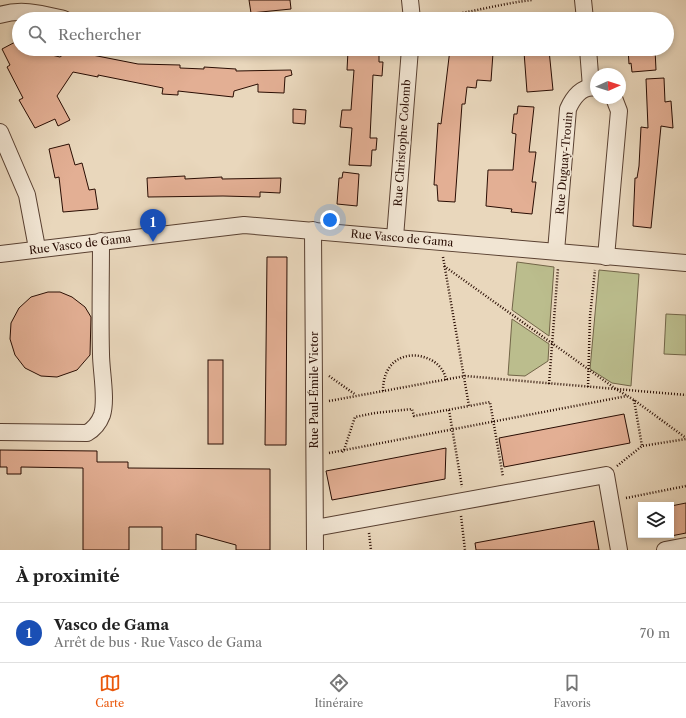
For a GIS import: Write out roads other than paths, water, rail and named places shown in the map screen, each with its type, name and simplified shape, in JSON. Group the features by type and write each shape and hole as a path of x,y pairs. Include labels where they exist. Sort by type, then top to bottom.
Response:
{"street":[{"path":"410,0 411,12"},
{"path":"583,0 584,12"},
{"path":"0,15 9,12 34,12"},
{"name":"Rue Christophe Colomb","path":"395,237 409,56"},
{"name":"Rue Duguay-Trouin","path":"589,56 591,68"},
{"name":"Rue Duguay-Trouin","path":"558,252 568,109 572,99 581,91 590,88"},
{"path":"601,256 619,111 616,104"},
{"path":"0,132 27,196 37,248"},
{"name":"Rue Vasco de Gama","path":"0,254 37,248 244,225 442,240 686,263"},
{"name":"Rue Paul-Émile Victor","path":"314,230 315,550"},
{"path":"0,432 86,433 93,429 99,421 102,414 103,401 101,354 102,241"},
{"path":"315,528 606,475 619,550"},
{"path":"665,550 686,546"}],"place":[{"name":"Vasco de Gama","path":"153,242"}]}
